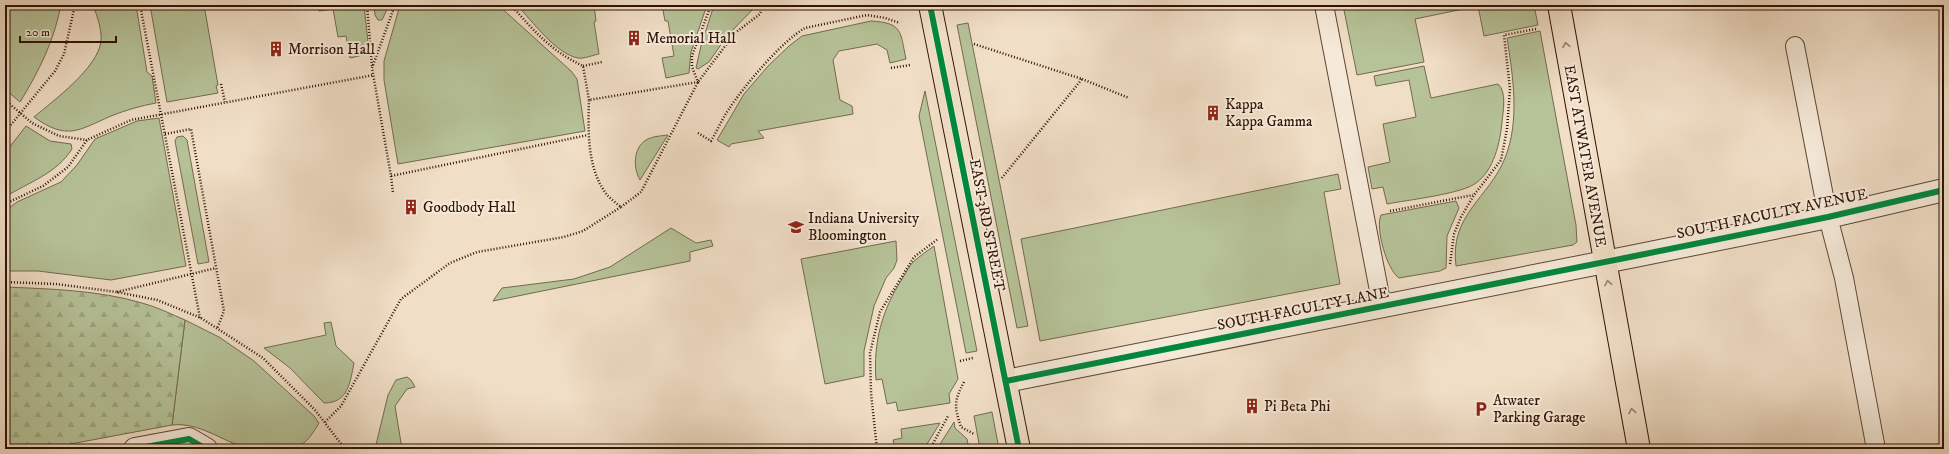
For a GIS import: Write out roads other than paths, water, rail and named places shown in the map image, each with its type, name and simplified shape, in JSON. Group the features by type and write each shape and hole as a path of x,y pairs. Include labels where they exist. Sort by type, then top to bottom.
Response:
{"main road":[{"name":"EAST 3RD STREET","path":"930,5 1019,449"},
{"name":"EAST ATWATER AVENUE","path":"1559,5 1604,262 1639,449"}],"street":[{"name":"SOUTH FACULTY AVENUE","path":"1604,262 1828,217 1944,190"},
{"name":"SOUTH FACULTY LANE","path":"1006,381 1604,262"},
{"path":"135,449 189,439 206,449"}],"lane":[{"path":"1324,5 1382,306"},
{"path":"1795,46 1828,217 1844,278 1876,449"}],"place":[{"name":"Memorial Hall","path":"634,38"},
{"name":"Morrison Hall","path":"276,49"},
{"name":"Kappa Kappa Gamma","path":"1213,113"},
{"name":"Goodbody Hall","path":"411,207"},
{"name":"Indiana University Bloomington","path":"796,227"},
{"name":"Pi Beta Phi","path":"1252,406"},
{"name":"Atwater Parking Garage","path":"1481,409"}]}
